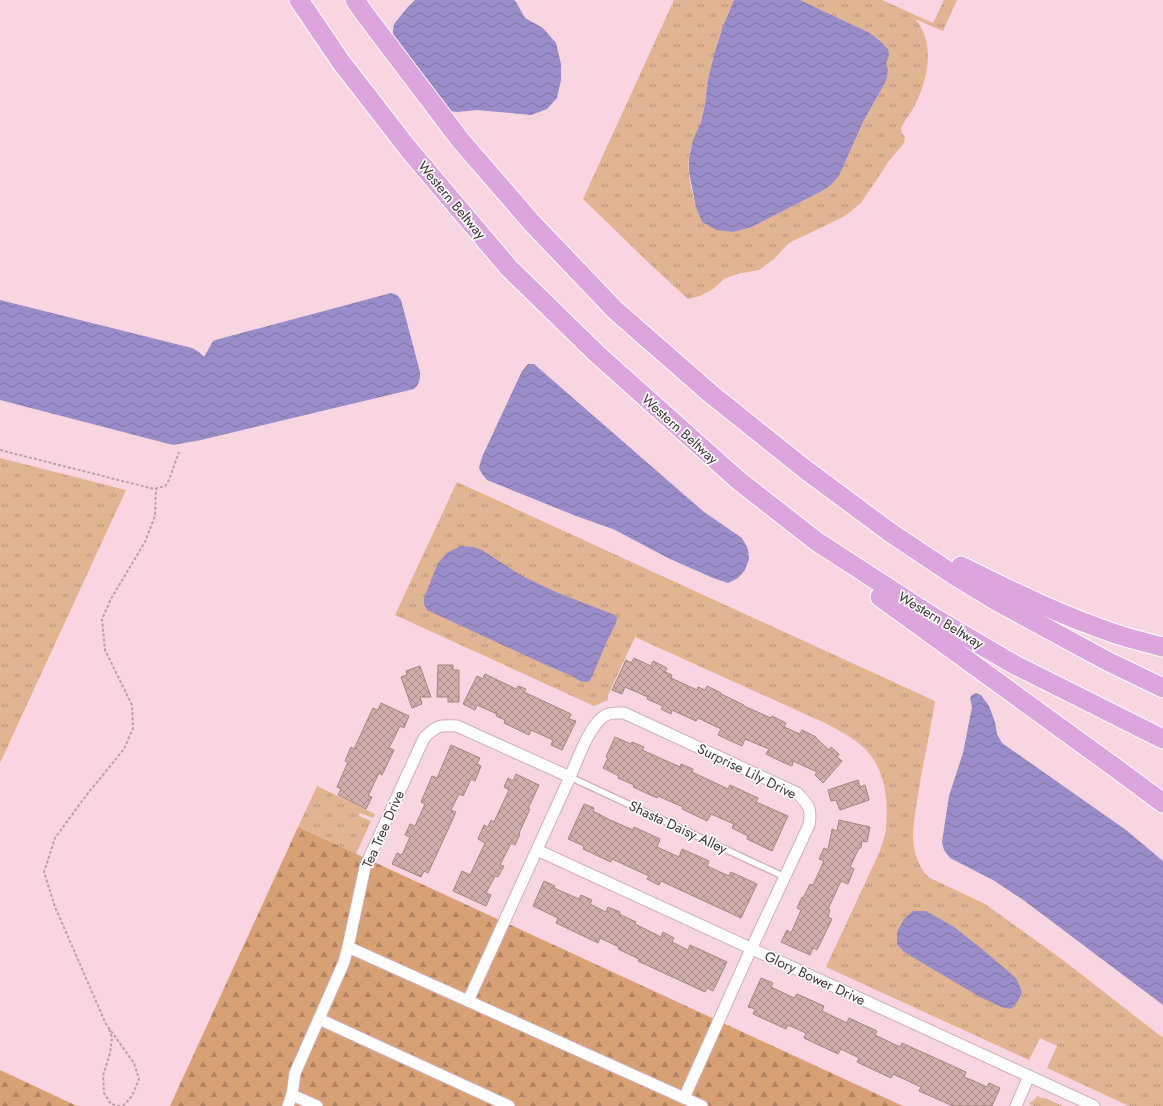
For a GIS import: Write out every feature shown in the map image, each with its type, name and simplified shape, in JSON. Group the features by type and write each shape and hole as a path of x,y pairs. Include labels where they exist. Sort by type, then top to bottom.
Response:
{"highway":[{"name":"Western Beltway","path":"299,0 342,62 410,151 509,268 596,353 738,480 816,541 933,616 1015,665 1163,739"},
{"path":"360,7 461,141 532,223 615,310 711,394 806,470 891,533 957,577 1000,603 1107,661 1163,688"},
{"path":"891,533 947,559 1015,594 1116,634 1163,647"},
{"path":"816,541 873,591 1163,803"}],"street":[{"name":"Surprise Lily Drive","path":"468,1001 593,728 604,716 614,712 624,713 797,794 807,804 811,815 809,826 751,949 684,1098"},
{"name":"Tea Tree Drive","path":"288,1106 292,1095 295,1073 344,962 365,867 424,738 431,730 442,725 457,726 570,777"},
{"name":"Glory Bower Drive","path":"537,850 1094,1106"},
{"path":"348,947 702,1106"},
{"path":"319,1020 509,1106"},
{"path":"1016,1106 1029,1076"},
{"path":"292,1095 318,1106"}],"lane":[{"name":"Shasta Daisy Alley","path":"570,777 785,877"}],"path":[{"path":"0,450 154,489 165,486 170,480 180,452"},
{"path":"120,1106 111,1104 104,1093 104,1076 110,1054 112,1038 108,1026 54,907 44,872 55,838 85,797 124,749 133,728 132,705 105,650 102,619 112,597 145,542 155,516 156,488"},
{"path":"108,1026 134,1063 139,1079 132,1096 124,1106"}],"green space":[{"path":"674,0 734,0 714,54 702,117 690,152 688,165 692,190 702,222 733,232 752,227 831,185 839,176 863,122 886,81 886,64 879,40 868,32 800,0 882,0 933,23 944,0 957,0 943,31 915,19 922,29 928,50 926,73 920,95 901,129 901,132 905,137 904,143 889,161 861,203 845,216 788,244 774,259 759,270 737,274 724,279 713,289 700,296 688,299 583,199"},
{"path":"0,458 126,490 0,763"},
{"path":"457,482 935,701 914,824 913,840 916,856 920,866 930,878 985,904 1063,960 1163,1038 1163,1106 1129,1106 1047,1068 1057,1046 1040,1038 1029,1060 826,967 879,853 886,829 887,818 884,783 878,767 870,754 852,738 825,723 635,637 608,695 608,700 594,706 395,615"},
{"path":"317,786 375,814 373,818 360,813 359,816 371,821 356,854 298,827"},
{"path":"298,827 903,1106 170,1106"},
{"path":"0,1070 77,1106 0,1106"},
{"path":"1037,1096 1063,1106 1034,1106 1029,1104"}],"water":[{"path":"415,0 514,0 525,18 543,28 556,43 561,64 561,80 557,98 547,109 531,115 477,110 457,112 433,108 391,45 394,24"},
{"path":"734,0 800,0 868,32 888,49 889,55 886,64 888,70 886,81 863,122 839,176 831,185 822,191 752,227 733,232 716,230 702,222 696,207 689,172 689,158 693,140 701,122 714,54 723,26"},
{"path":"391,293 397,295 401,300 420,372 419,381 414,389 201,440 173,445 0,400 0,300 192,348 204,357 213,341"},
{"path":"528,364 534,364 704,512 742,538 748,549 749,559 745,570 738,578 728,583 713,578 670,559 613,529 576,516 487,480 479,468 482,457 522,371"},
{"path":"461,546 473,547 482,550 522,576 558,593 615,615 617,618 616,623 590,681 580,681 570,675 427,610 424,604 424,598 438,563 448,552"},
{"path":"976,693 981,695 989,706 995,722 997,734 1002,743 1126,830 1163,861 1163,1005 1022,899 993,880 950,858 944,850 942,842 949,796 963,753 972,707 970,698"},
{"path":"913,911 926,911 954,927 1016,978 1022,992 1018,1001 1011,1009 1001,1007 978,996 904,952 897,944 897,932 904,919"}],"building":[{"path":"634,658 651,666 653,661 667,668 665,672 672,675 671,678 697,690 698,687 705,690 707,686 744,706 771,718 772,716 786,723 784,727 800,734 802,730 816,737 829,750 831,747 839,754 837,757 842,761 823,783 815,775 817,772 793,761 792,766 780,761 766,754 769,749 745,739 742,746 718,735 721,729 698,718 696,721 672,710 671,714 661,709 663,706 647,699 648,697 625,687 622,694 612,690 626,660 631,663"},
{"path":"438,665 453,665 453,670 459,670 459,702 448,702 448,697 437,697"},
{"path":"420,666 431,697 420,697 422,704 412,708 401,677 407,675 406,671"},
{"path":"485,674 516,689 518,686 526,689 524,692 571,714 569,719 576,721 562,750 551,745 553,740 531,730 529,735 504,723 505,720 496,716 497,714 477,705 475,710 463,704 477,676 483,679"},
{"path":"381,703 409,716 404,728 400,726 389,748 394,750 382,775 379,773 368,796 372,797 366,809 338,795 341,789 337,787 348,762 345,761 351,747 354,749 373,708 378,710"},
{"path":"615,737 631,744 632,742 644,747 642,750 680,767 681,764 693,769 692,772 728,789 730,785 758,798 756,802 788,816 772,851 747,839 748,836 732,828 734,824 711,814 707,821 682,809 683,807 658,796 657,798 633,787 634,785 618,778 619,776 603,768"},
{"path":"451,745 480,758 477,764 481,766 475,781 471,779 463,796 459,794 451,810 456,812 435,858 428,873 424,871 421,877 392,864 397,853 402,855 410,837 405,835 410,824 415,826 425,804 421,802 432,776 437,778"},
{"path":"516,774 539,785 528,809 530,809 515,845 511,843 500,865 504,866 498,877 495,876 486,893 491,895 486,906 453,891 462,871 470,875 485,843 478,839 484,825 488,827 491,820 494,822 509,790 504,787 508,778 513,781"},
{"path":"858,780 860,787 865,785 869,800 840,810 836,800 831,801 828,790"},
{"path":"584,804 594,808 593,811 610,820 633,830 634,827 660,839 657,847 679,857 682,849 709,861 707,866 729,876 731,872 757,884 741,918 661,881 659,885 647,879 649,876 612,859 611,862 583,849 584,846 568,839"},
{"path":"839,820 870,827 867,842 862,841 861,848 859,848 850,867 854,869 848,884 841,881 828,909 830,910 828,917 832,919 817,950 813,948 810,955 781,942 787,930 791,933 801,910 797,908 810,884 813,885 824,861 819,859 824,848 828,850 832,829 837,831"},
{"path":"544,881 555,886 554,888 579,899 581,895 592,900 590,904 606,912 608,907 620,912 619,914 636,922 635,924 661,937 663,932 674,938 672,942 688,950 690,945 727,962 713,991 707,988 705,992 638,961 639,959 600,938 598,943 556,923 558,918 533,906"},
{"path":"761,978 773,983 771,987 794,998 797,994 824,1006 822,1011 847,1023 849,1018 877,1031 875,1035 900,1047 902,1043 966,1072 964,1077 987,1087 989,1083 1000,1088 992,1106 953,1106 919,1091 921,1087 893,1074 891,1078 857,1062 859,1058 841,1049 838,1054 804,1038 806,1033 788,1025 786,1029 753,1014 755,1009 748,1007"}]}
